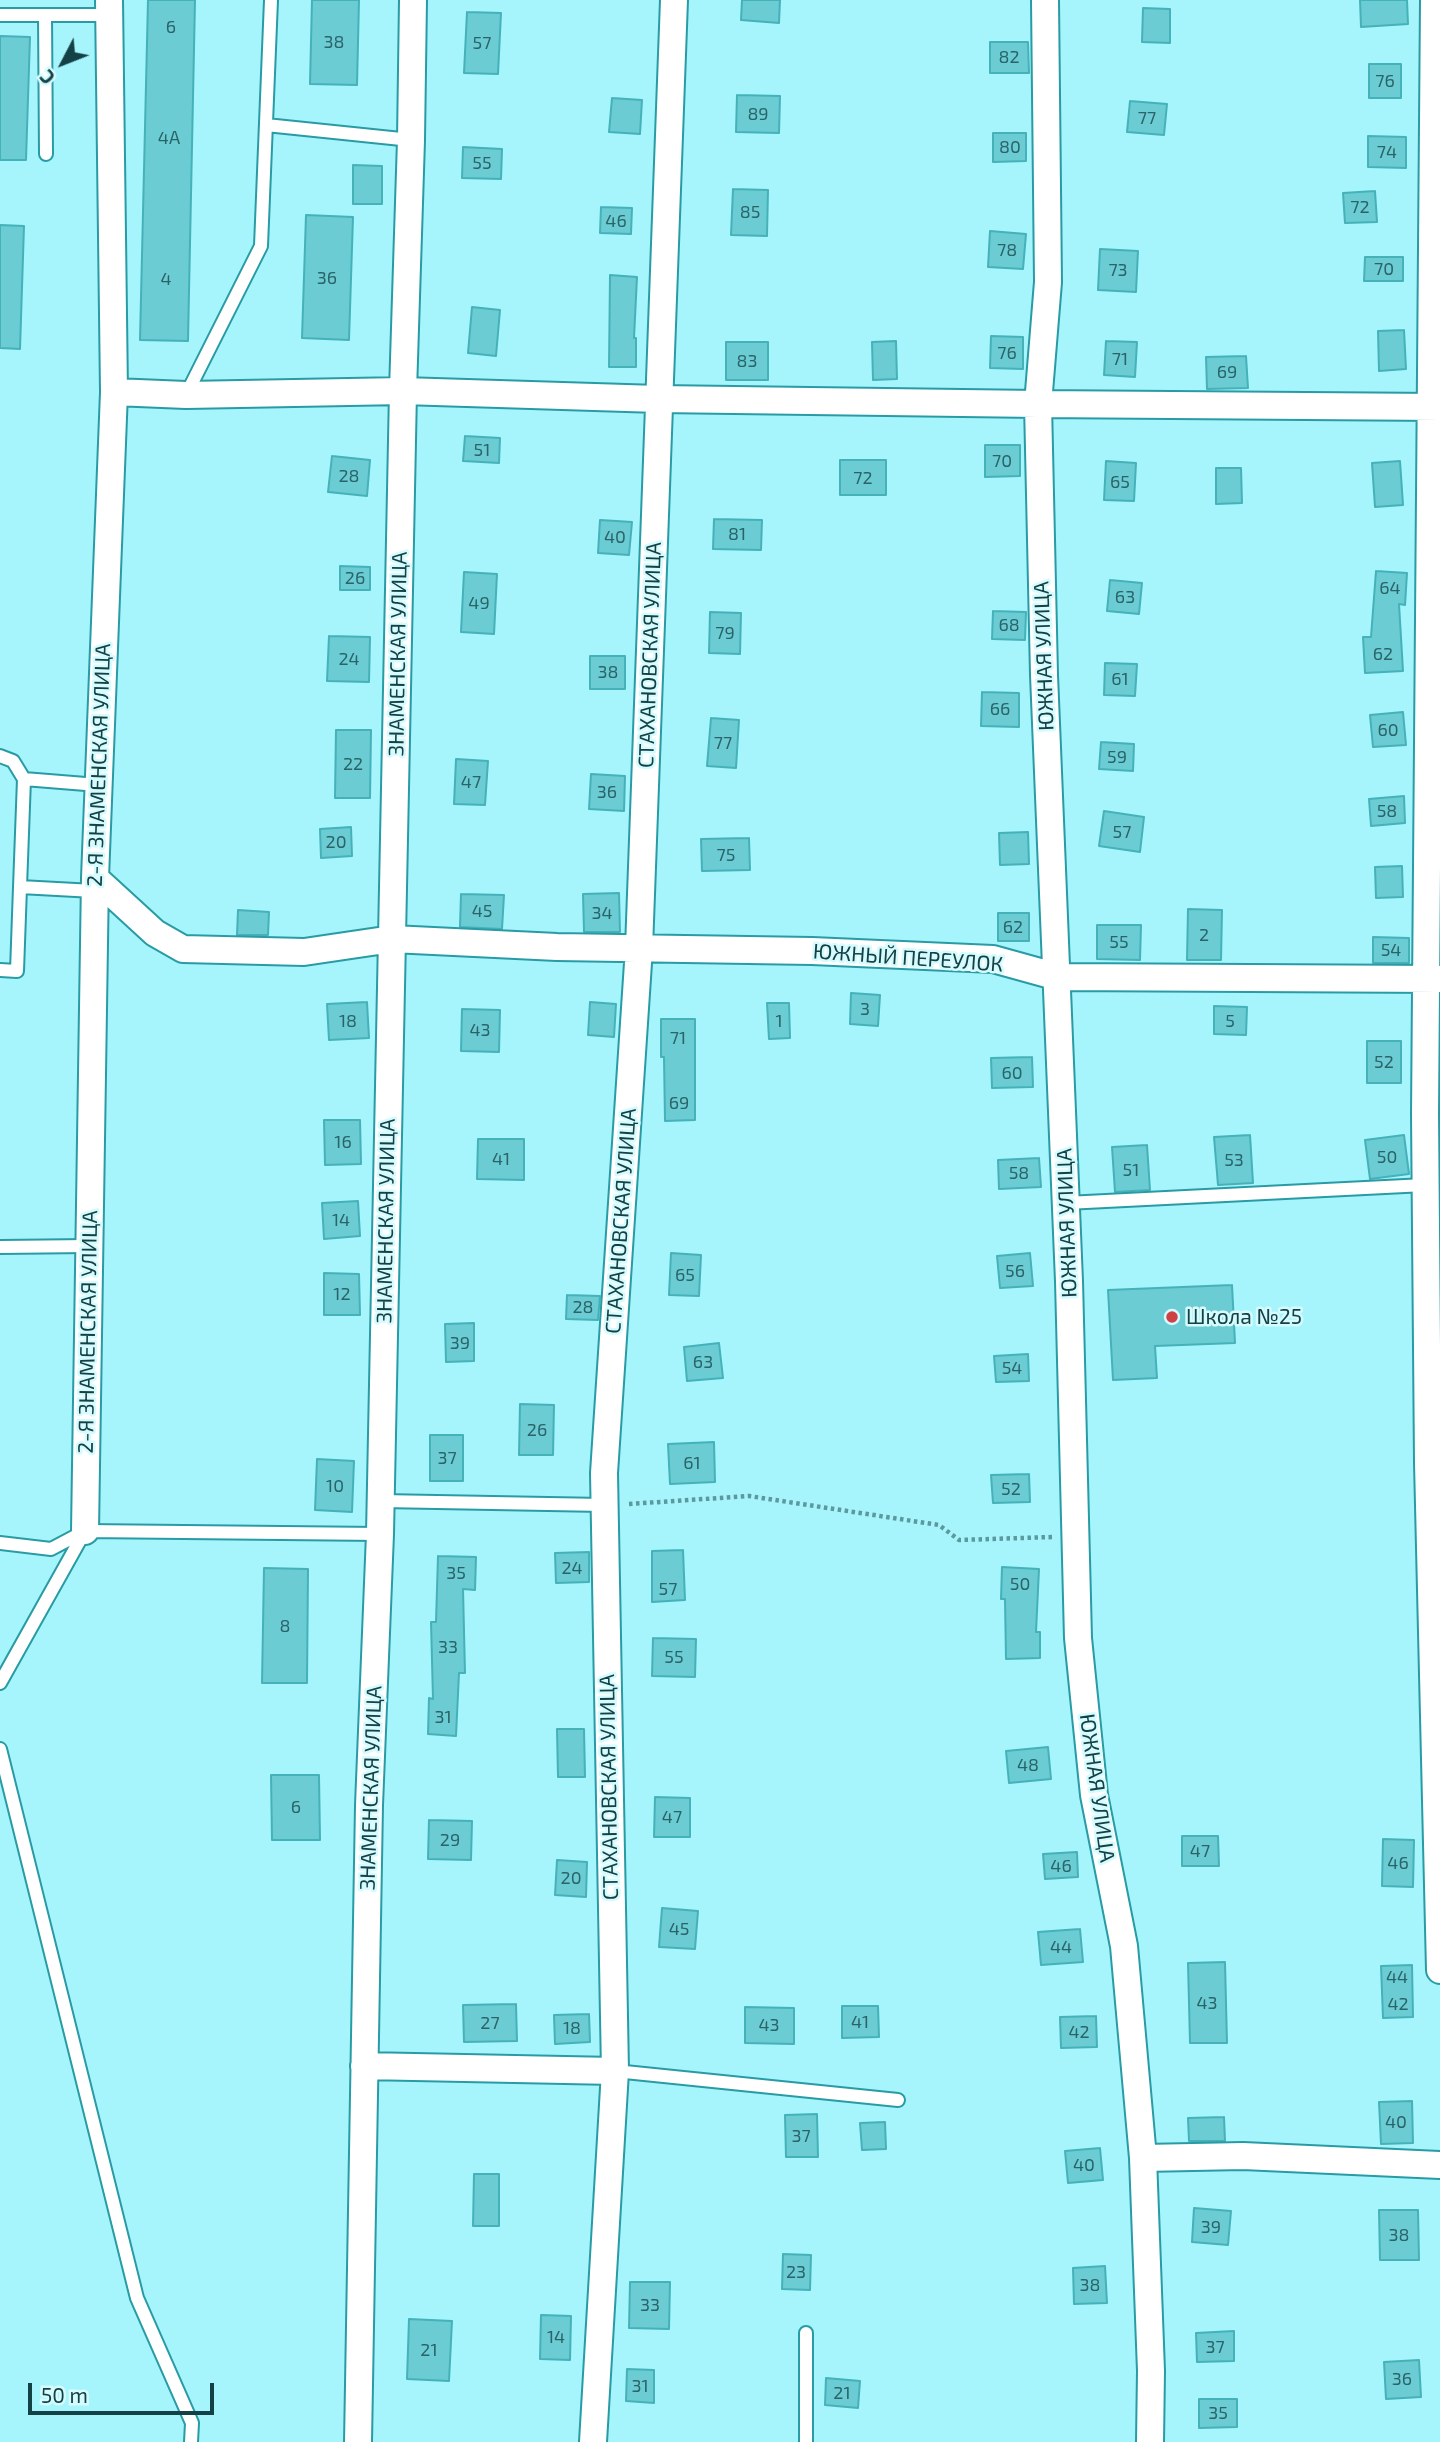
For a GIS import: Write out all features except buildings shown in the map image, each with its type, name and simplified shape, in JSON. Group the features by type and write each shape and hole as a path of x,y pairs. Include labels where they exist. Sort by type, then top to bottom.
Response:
{"street":[{"name":"ЗНАМЕНСКАЯ УЛИЦА","path":"358,2442 369,1805 381,1501 403,391 414,0"},
{"name":"СТАХАНОВСКАЯ УЛИЦА","path":"593,2442 615,2071 604,1474 639,948 674,0"},
{"name":"ЮЖНАЯ УЛИЦА","path":"1045,0 1048,282 1038,404 1044,675 1066,1203 1078,1639 1094,1795 1124,1946 1143,2158 1151,2371 1150,2442"},
{"path":"1434,0 1436,407 1433,979 1425,1185 1435,1550 1440,1970"},
{"name":"2-Я ЗНАМЕНСКАЯ УЛИЦА","path":"85,1531 94,884 114,393 109,8"},
{"path":"114,393 186,395 403,391 659,399 1436,407"},
{"name":"ЮЖНЫЙ ПЕРЕУЛОК","path":"94,884 155,933 183,948 304,952 392,939 558,947 812,951 993,959 1058,977 1433,979"},
{"path":"364,2066 615,2071"},
{"path":"1143,2158 1243,2156 1440,2165"}],"lane":[{"path":"186,395 261,246 271,0"},
{"path":"0,15 46,15 109,8"},
{"path":"46,15 46,154"},
{"path":"266,125 411,140"},
{"path":"0,756 13,761 24,779 17,971 0,970"},
{"path":"24,779 99,785"},
{"path":"20,887 94,884"},
{"path":"1066,1203 1425,1185"},
{"path":"0,1247 89,1246"},
{"path":"381,1501 604,1505"},
{"path":"0,1544 51,1549 85,1531 380,1534"},
{"path":"0,1684 85,1531"},
{"path":"0,1749 137,2298 192,2423 191,2442"},
{"path":"615,2071 898,2100"},
{"path":"806,2333 806,2442"}],"path":[{"path":"604,1505 748,1496 939,1525 959,1541 1075,1536"}],"place":[{"name":"Школа №25","path":"1172,1317"}]}
